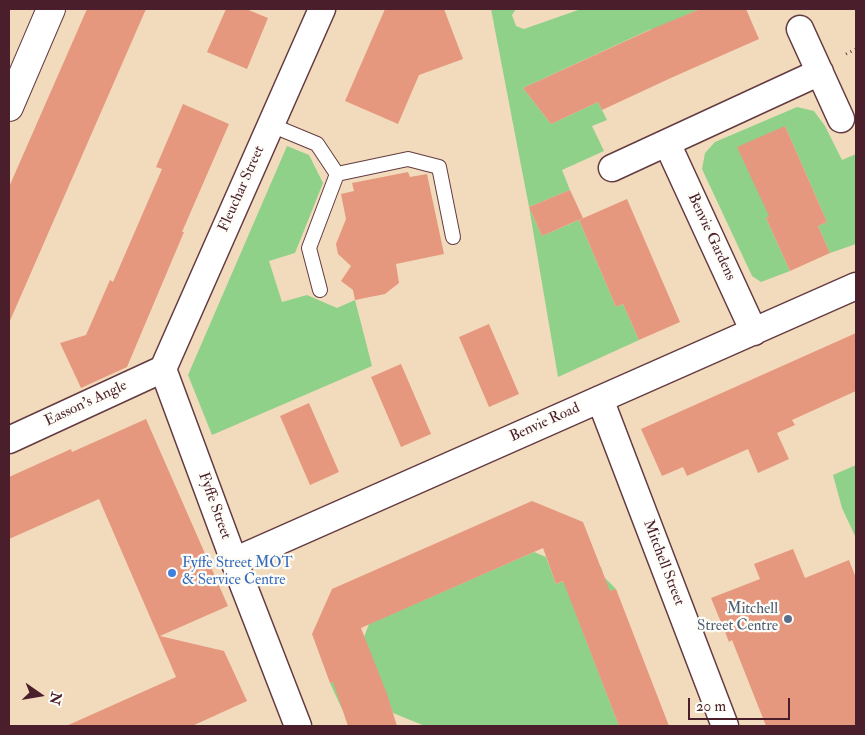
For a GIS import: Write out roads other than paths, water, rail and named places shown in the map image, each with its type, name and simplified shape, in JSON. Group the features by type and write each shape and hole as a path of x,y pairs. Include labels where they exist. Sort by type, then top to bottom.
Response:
{"street":[{"path":"9,108 51,9"},
{"name":"Fleuchar Street","path":"163,368 322,9"},
{"path":"800,29 841,119"},
{"path":"612,168 820,72"},
{"name":"Benvie Gardens","path":"667,143 754,332"},
{"name":"Benvie Road","path":"234,561 856,286"},
{"name":"Easson's Angle","path":"9,440 163,368"},
{"name":"Fyffe Street","path":"163,368 234,561 298,726"},
{"name":"Mitchell Street","path":"600,399 725,726"}],"lane":[{"path":"271,124 317,144 337,174"},
{"path":"337,174 408,159 439,167 453,238"},
{"path":"320,290 309,248 337,174"}],"place":[{"name":"Fyffe Street MOT & Service Centre","path":"172,573"},
{"name":"Mitchell Street Centre","path":"788,619"}]}
